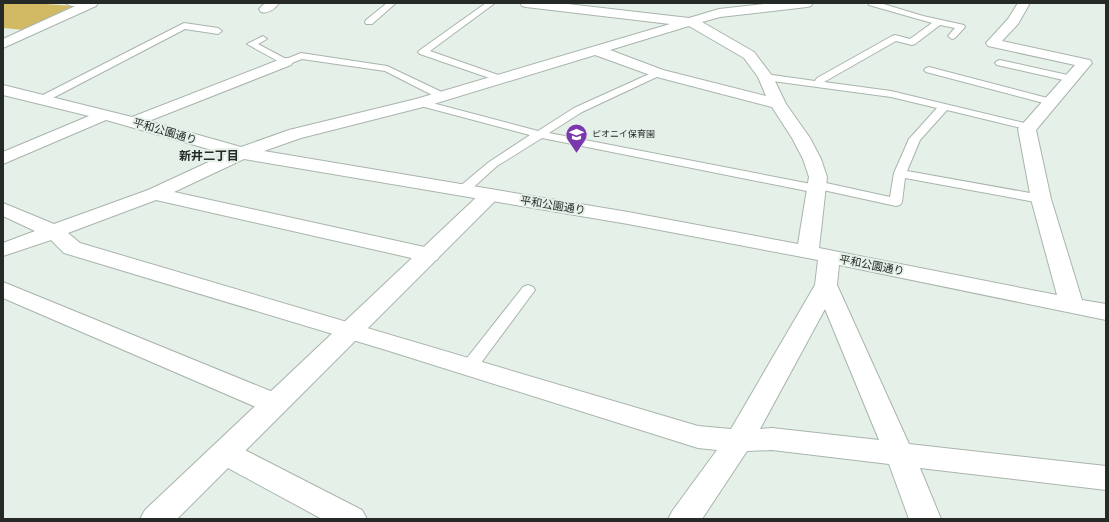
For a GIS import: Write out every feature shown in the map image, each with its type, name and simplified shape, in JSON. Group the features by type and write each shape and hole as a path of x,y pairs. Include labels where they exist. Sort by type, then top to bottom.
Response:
{"street":[{"path":"526,3 691,22 749,55 765,77 778,104 812,159 818,177 808,252"},
{"path":"3,250 155,194 242,153 295,134 421,103 691,22 724,8 807,3"},
{"path":"1024,3 1013,22 993,43 1085,63 1027,129 1041,199 1072,305"},
{"path":"3,44 91,4"},
{"path":"595,50 658,73 778,104"},
{"path":"133,122 286,62"},
{"name":"平和公園通り","path":"3,90 133,122 242,153 628,218 829,256 1106,312"},
{"path":"3,159 105,115"},
{"path":"155,194 429,255"},
{"path":"156,519 490,195"},
{"path":"3,209 55,232 72,248 350,330 698,438 739,441 772,439 1106,478"},
{"path":"684,519 739,441 826,285 829,256"},
{"path":"826,285 900,455 925,519"},
{"path":"3,289 275,404"},
{"path":"225,453 351,519"}],"lane":[{"path":"69,3 91,4"},
{"path":"369,22 392,3"},
{"path":"491,3 423,52 501,79"},
{"path":"872,3 961,27 952,36"},
{"path":"818,84 820,80 895,38 912,42 938,22"},
{"path":"43,99 184,26 218,31"},
{"path":"263,39 252,44 286,62 301,56 387,69 442,96"},
{"path":"1000,63 1072,79"},
{"path":"928,70 1051,102"},
{"path":"463,190 493,164 578,110 658,73"},
{"path":"765,77 892,94 1029,127"},
{"path":"421,103 538,134 896,202 900,173 915,139 945,106"},
{"path":"900,173 1041,199"},
{"path":"469,367 528,290"}],"shaded area":[{"path":"3,3 33,3 73,6 24,30 3,28"}],"place":[{"name":"ピオニイ保育園","path":"577,154"}],"district":[{"name":"新井二丁目","path":"209,156"}]}
